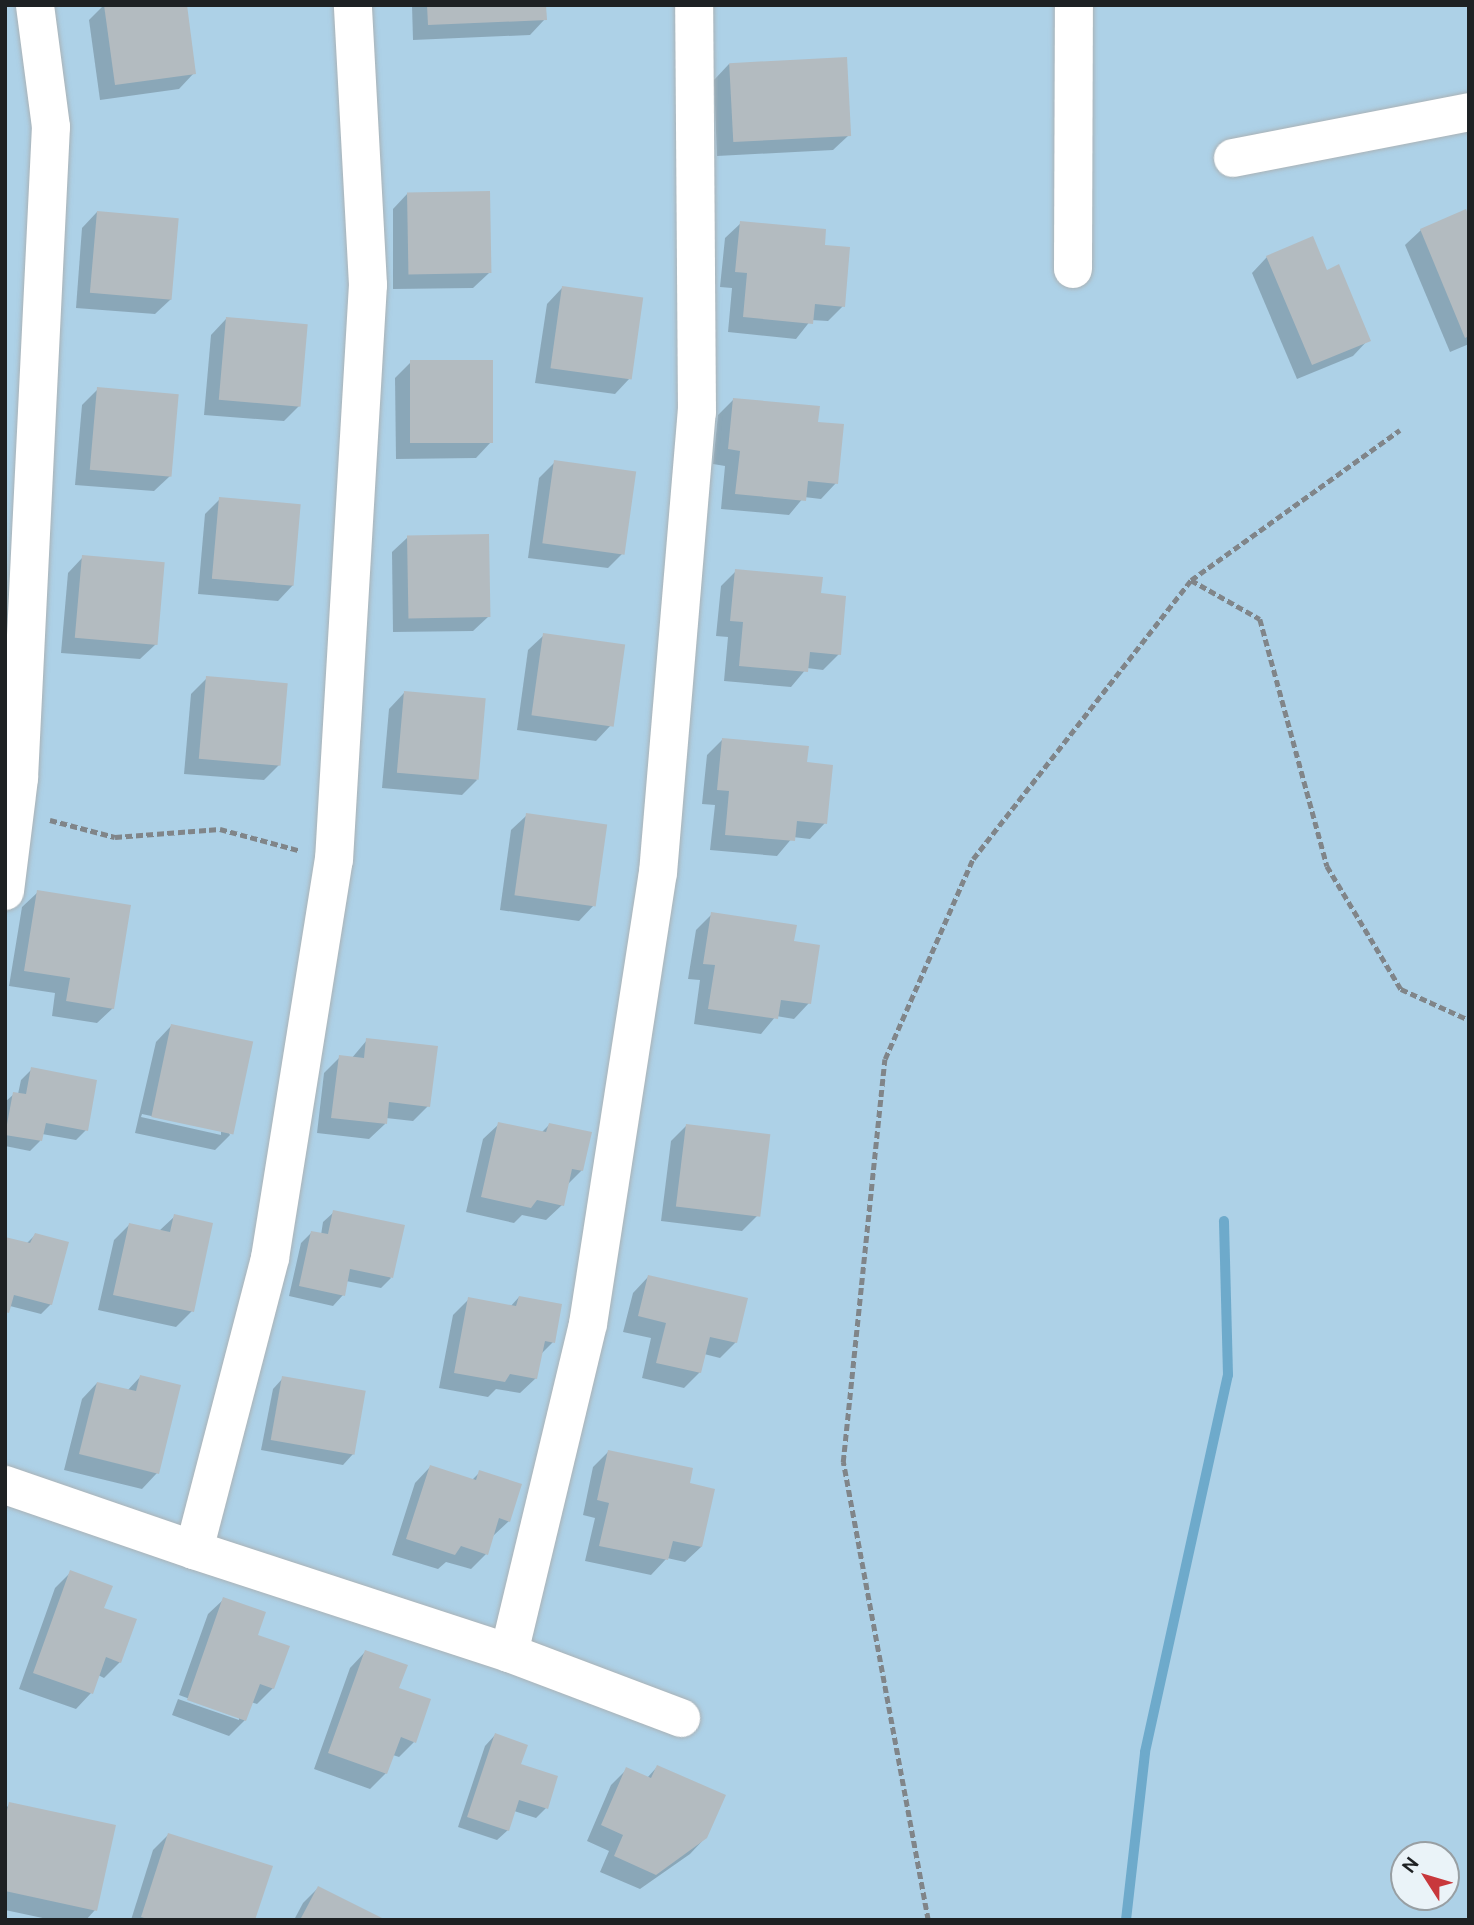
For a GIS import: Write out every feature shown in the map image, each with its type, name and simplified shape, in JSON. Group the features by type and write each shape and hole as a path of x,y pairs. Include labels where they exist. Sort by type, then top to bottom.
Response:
{"street":[{"path":"5,891 15,811 51,127 35,5"},
{"path":"194,1550 271,1258 334,860 368,285 353,5"},
{"path":"509,1653 588,1324 658,873 697,413 694,5"},
{"path":"1073,269 1074,5"},
{"path":"1233,158 1469,112"},
{"path":"5,1485 509,1653 681,1718"}],"path":[{"path":"928,1920 843,1462 884,1059 973,859 1191,580 1400,430"},
{"path":"1191,580 1260,619 1327,866 1401,989 1469,1020"},
{"path":"15,811 115,838 220,829 334,860"}],"shaded area":[{"path":"5,5 1469,5 1469,1920 5,1920"}],"building":[{"path":"104,5 187,5 196,74 115,85"},
{"path":"427,5 546,5 547,20 428,25"},
{"path":"847,57 851,136 733,142 729,63"},
{"path":"490,191 491,273 408,274 407,192"},
{"path":"1466,209 1469,216 1469,336 1465,338 1420,229"},
{"path":"97,211 179,218 172,300 90,293"},
{"path":"740,221 826,229 825,245 850,247 845,307 815,304 813,324 743,317 747,273 735,272"},
{"path":"1313,236 1327,270 1339,264 1371,341 1312,365 1266,256"},
{"path":"562,286 643,297 632,380 550,368"},
{"path":"226,317 308,324 300,407 219,400"},
{"path":"410,360 493,360 493,443 410,443"},
{"path":"97,387 179,394 171,477 90,470"},
{"path":"733,398 820,406 818,422 844,424 838,484 808,481 806,501 735,494 740,451 728,449"},
{"path":"554,460 636,472 625,555 542,543"},
{"path":"219,497 301,504 294,586 212,579"},
{"path":"489,534 490,617 408,618 407,535"},
{"path":"82,555 165,562 157,645 75,638"},
{"path":"735,569 823,577 821,593 846,596 841,655 810,652 808,672 739,666 743,622 730,621"},
{"path":"543,633 625,645 614,727 531,715"},
{"path":"206,676 288,683 280,766 199,759"},
{"path":"404,691 486,698 479,780 397,773"},
{"path":"722,738 809,746 807,762 833,765 827,824 797,821 795,841 725,835 729,791 717,790"},
{"path":"526,813 607,824 596,907 514,895"},
{"path":"37,890 131,905 114,1009 66,1001 70,978 24,971"},
{"path":"711,912 797,925 794,941 820,945 811,1004 781,1000 778,1019 708,1009 715,965 703,964"},
{"path":"171,1024 253,1041 233,1134 151,1117"},
{"path":"366,1038 438,1046 430,1107 389,1102 387,1124 331,1118 339,1055 364,1058"},
{"path":"31,1067 97,1080 88,1131 46,1123 42,1141 5,1135 13,1092 26,1094"},
{"path":"498,1122 546,1132 549,1123 592,1132 583,1171 572,1169 564,1206 537,1200 531,1208 481,1197"},
{"path":"686,1124 770,1134 760,1217 676,1206"},
{"path":"333,1210 405,1225 393,1278 350,1269 345,1296 299,1286 311,1231 328,1234"},
{"path":"174,1214 213,1223 194,1312 113,1295 129,1223 170,1232"},
{"path":"35,1233 69,1242 52,1305 14,1295 9,1313 5,1312 5,1237 30,1243"},
{"path":"648,1275 748,1298 737,1343 710,1337 701,1373 656,1363 666,1323 638,1316"},
{"path":"519,1296 562,1304 555,1343 545,1341 537,1379 510,1374 505,1382 454,1373 468,1297 516,1306"},
{"path":"140,1375 181,1385 159,1474 79,1454 97,1382 136,1391"},
{"path":"282,1376 366,1391 354,1455 271,1440"},
{"path":"608,1450 693,1468 690,1483 715,1489 702,1547 673,1541 668,1560 599,1546 609,1503 597,1500"},
{"path":"430,1465 476,1480 479,1470 522,1484 510,1522 499,1518 488,1555 461,1546 455,1555 406,1539"},
{"path":"70,1570 113,1586 104,1608 137,1619 121,1663 106,1657 93,1694 33,1673"},
{"path":"223,1597 266,1612 258,1635 290,1646 274,1689 260,1684 246,1721 187,1700"},
{"path":"365,1650 408,1665 399,1688 431,1699 416,1743 401,1737 387,1774 328,1753"},
{"path":"495,1733 528,1745 521,1764 558,1776 548,1809 519,1800 509,1831 467,1817"},
{"path":"657,1765 726,1795 707,1838 656,1875 614,1856 623,1835 601,1825 626,1767 651,1778"},
{"path":"9,1802 116,1825 97,1911 5,1891 5,1819"},
{"path":"168,1833 273,1866 255,1920 151,1920 141,1917"},
{"path":"318,1886 386,1920 300,1920"}],"waterway":[{"path":"1126,1920 1145,1752 1228,1375 1224,1221"}]}
